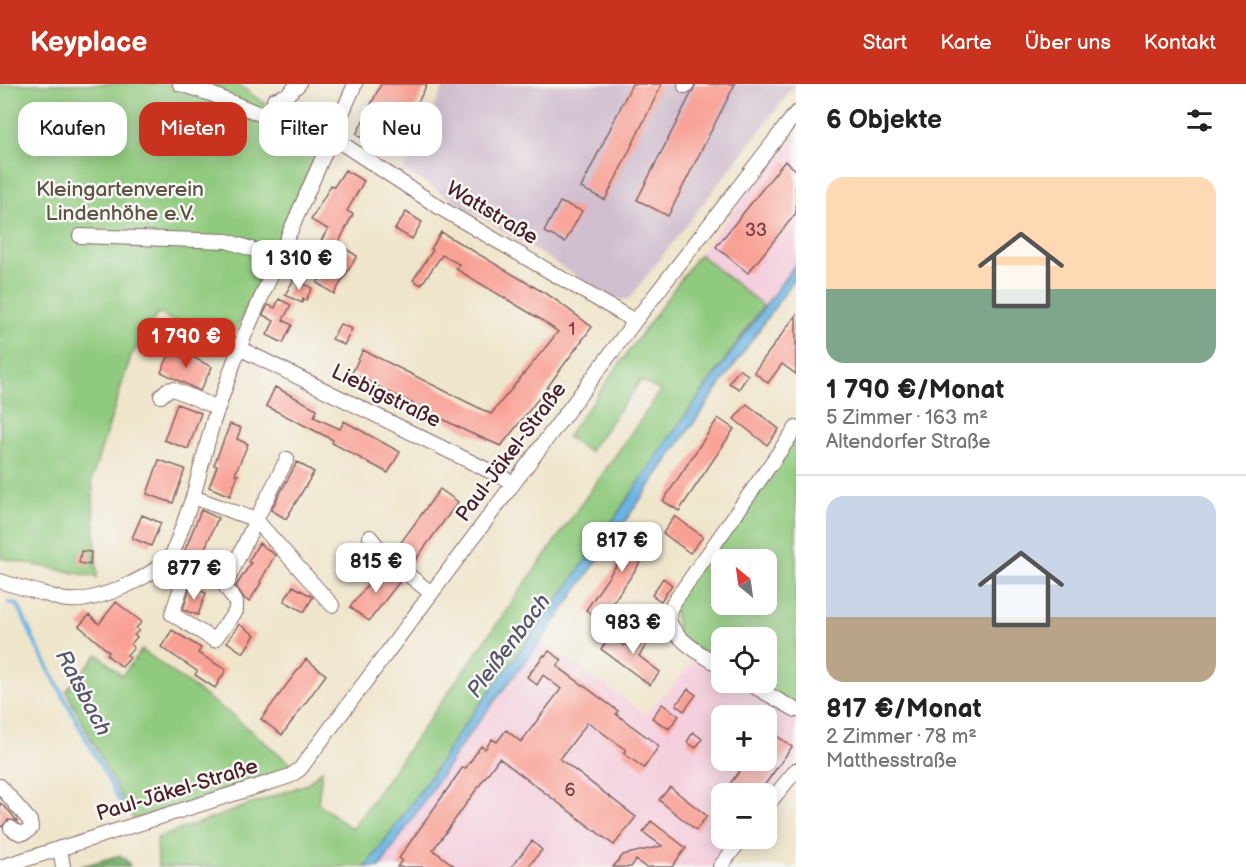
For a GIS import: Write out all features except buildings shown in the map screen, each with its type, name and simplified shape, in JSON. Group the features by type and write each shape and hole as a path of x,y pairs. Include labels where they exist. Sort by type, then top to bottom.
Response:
{"street":[{"path":"180,84 212,94 259,114"},
{"path":"274,100 287,95 299,84"},
{"path":"347,102 355,84"},
{"name":"Paul-Jäkel-Straße","path":"2,863 60,848 290,776 307,762 634,321 796,112"},
{"name":"Wattstraße","path":"348,147 442,209 634,321"},
{"path":"0,581 68,601 92,598 131,584 168,560 173,553 194,497 218,408 239,348 323,156"},
{"path":"80,236 227,242 279,258"},
{"name":"Liebigstraße","path":"239,348 514,483"},
{"path":"161,396 167,390 173,389 218,408"},
{"path":"711,660 688,645 677,634 670,624 669,614 674,602 796,428"},
{"path":"168,560 183,580 172,614 214,640 236,611 236,602 225,586 287,459"},
{"path":"194,497 256,520 332,605"},
{"path":"370,537 386,557 431,593"},
{"path":"766,693 796,710"},
{"path":"777,793 796,770"},
{"path":"0,786 30,821 31,828 22,834 12,828"},
{"path":"60,848 63,867"},
{"path":"720,867 734,849"}],"shaded area":[{"path":"445,84 796,84 629,299 616,300 404,170 411,156 442,156 442,102 436,102"},
{"path":"796,135 796,263 763,306 699,254"},
{"path":"541,641 646,714 701,654 711,660 711,693 764,693 787,706 796,720 796,761 777,785 777,783 711,783 711,849 727,849 713,867 380,867 467,737"}],"green space":[{"name":"Kleingartenverein Lindenhöhe e.V.","path":"0,84 237,84 262,102 259,102 259,156 316,156 228,349 158,313 131,356 92,478 97,577 0,558"},
{"path":"699,254 763,306 561,596 460,731 366,867 158,867 157,838 307,784 322,770 318,803 352,829 661,391 641,380 589,452 567,437"},
{"path":"796,428 796,710 765,693 777,693 777,627 711,627 711,660 677,634 674,601"},
{"path":"142,650 230,714 297,769 133,819 66,691 98,654 122,676"},
{"path":"120,855 129,863 129,867 79,867"}],"water":[{"path":"796,263 796,277 541,641 467,737 380,867 366,867 460,731 561,596 671,436"}],"waterway":[{"name":"Ratsbach","path":"9,603 18,605 36,645 122,805"}],"water label":[{"name":"Pleißenbach","path":"509,646"}]}
